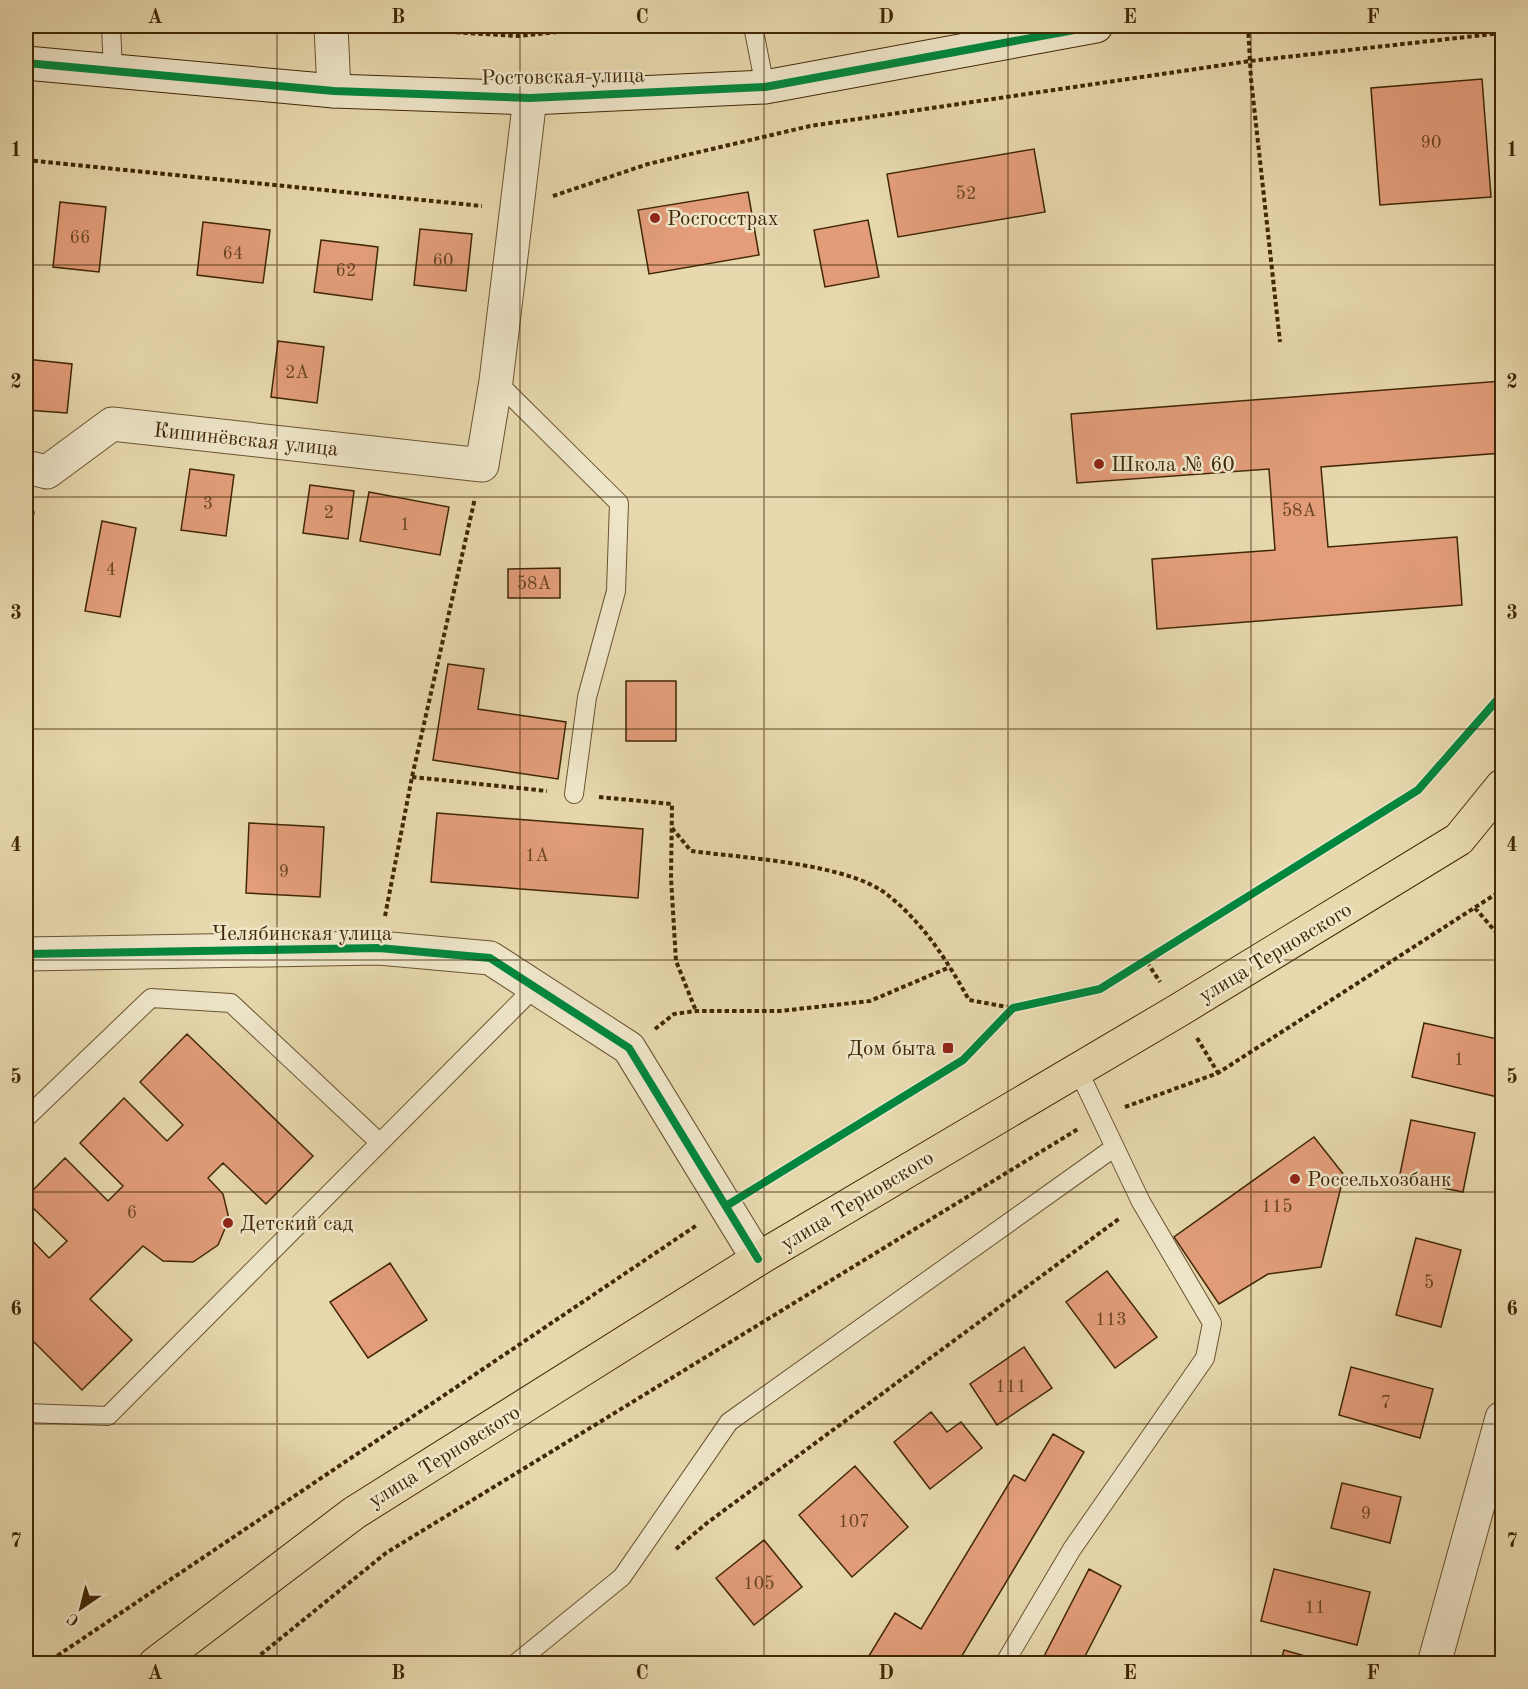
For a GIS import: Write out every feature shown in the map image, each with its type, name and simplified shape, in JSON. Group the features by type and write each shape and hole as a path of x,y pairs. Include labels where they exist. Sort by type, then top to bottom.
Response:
{"main road":[{"name":"улица Терновского","path":"155,1664 354,1513 758,1260 1077,1068 1189,1004 1459,839 1503,786"}],"street":[{"path":"334,92 347,26"},
{"name":"Ростовская улица","path":"26,63 334,92 530,98 765,87 1030,31 1096,26"},
{"path":"482,465 496,381 530,98"},
{"name":"Кишинёвская улица","path":"26,467 47,472 112,423 482,465"},
{"name":"Челябинская улица","path":"26,954 379,948 490,958 629,1048 758,1260"},
{"path":"1434,1664 1503,1418"}],"lane":[{"path":"111,26 113,71"},
{"path":"753,26 765,87"},
{"path":"496,381 619,503 616,591 587,697 574,794"},
{"path":"26,1413 108,1416 535,987"},
{"path":"26,1118 151,998 231,1003 379,1142"},
{"path":"1004,1664 1072,1549 1205,1358 1212,1323 1141,1202 1077,1068"},
{"path":"515,1664 622,1577 729,1422 1115,1147"}],"path":[{"path":"347,26 518,36 620,26"},
{"path":"1248,26 1280,342"},
{"path":"26,160 516,209 648,164 810,126 1250,61 1503,33"},
{"path":"379,948 412,777 482,465"},
{"path":"412,777 672,804 670,878 676,961 696,1011"},
{"path":"672,827 691,851 836,871 888,894 923,929 950,967 969,1000 1013,1008"},
{"path":"249,1664 386,1553 1099,1116 1218,1073 1503,890"},
{"path":"1475,908 1503,939"},
{"path":"1147,962 1163,987"},
{"path":"629,1048 674,1014 696,1011 780,1011 870,1001 950,967"},
{"path":"1193,1033 1218,1073"},
{"path":"672,1553 707,1523 1141,1202"},
{"path":"45,1664 726,1206"}],"building":[{"path":"1482,79 1491,197 1380,205 1371,88"},
{"path":"1034,149 1045,212 898,237 887,174"},
{"path":"748,192 759,255 649,274 638,210"},
{"path":"60,202 106,207 99,272 53,267"},
{"path":"868,220 879,277 825,287 814,230"},
{"path":"203,222 270,230 263,283 197,275"},
{"path":"420,229 472,234 466,291 414,285"},
{"path":"321,240 378,247 372,300 314,292"},
{"path":"278,341 324,347 317,403 271,397"},
{"path":"26,359 72,364 67,413 26,410"},
{"path":"1502,381 1502,453 1321,467 1328,547 1457,537 1462,605 1157,629 1152,559 1275,550 1269,469 1077,483 1071,414"},
{"path":"190,469 234,475 226,536 181,530"},
{"path":"310,485 354,491 348,539 303,533"},
{"path":"369,492 449,507 440,555 360,541"},
{"path":"26,510 34,512 26,549"},
{"path":"102,521 136,528 120,617 85,611"},
{"path":"560,568 560,598 508,598 508,569"},
{"path":"448,664 484,669 478,709 566,722 558,779 433,760"},
{"path":"626,681 676,681 676,741 626,741"},
{"path":"437,813 643,829 638,898 431,882"},
{"path":"249,823 324,827 320,897 246,893"},
{"path":"1424,1023 1502,1040 1502,1098 1412,1077"},
{"path":"187,1034 313,1156 266,1204 223,1163 208,1178 223,1194 229,1219 218,1245 193,1262 163,1261 143,1246 90,1299 132,1340 82,1390 26,1334 26,1234 49,1258 67,1241 26,1201 26,1197 65,1158 108,1201 123,1186 80,1143 124,1098 167,1141 183,1125 140,1082"},
{"path":"1411,1120 1475,1133 1463,1192 1399,1179"},
{"path":"1314,1137 1344,1175 1321,1267 1268,1274 1219,1304 1174,1237"},
{"path":"1416,1238 1461,1250 1441,1327 1396,1315"},
{"path":"390,1263 427,1320 368,1358 330,1302"},
{"path":"1107,1271 1157,1337 1115,1368 1066,1302"},
{"path":"1024,1347 1052,1388 997,1425 970,1384"},
{"path":"1351,1367 1433,1389 1420,1438 1339,1415"},
{"path":"931,1412 947,1432 961,1422 982,1448 930,1489 894,1442"},
{"path":"1053,1434 1084,1452 957,1664 864,1664 895,1613 921,1629 1014,1475 1025,1481"},
{"path":"855,1466 908,1527 852,1577 799,1515"},
{"path":"1342,1483 1401,1497 1390,1543 1331,1528"},
{"path":"764,1540 802,1587 754,1625 716,1578"},
{"path":"1089,1569 1121,1586 1081,1664 1040,1664"},
{"path":"1274,1569 1370,1592 1357,1645 1261,1621"},
{"path":"1284,1650 1333,1664 1280,1664"},
{"path":"636,1658 641,1664 629,1664"}],"cycle path":[{"path":"26,63 334,91 530,98 765,87 1096,26"},
{"path":"726,1206 963,1060 1013,1008 1100,989 1418,790 1498,699 1502,690"},
{"path":"26,954 379,948 490,958 629,1048 758,1259"}],"place":[{"name":"Росгосстрах","path":"655,218"},
{"name":"Школа № 60","path":"1099,464"},
{"name":"Дом быта","path":"948,1048"},
{"name":"Россельхозбанк","path":"1295,1179"},
{"name":"Детский сад","path":"228,1223"}]}
